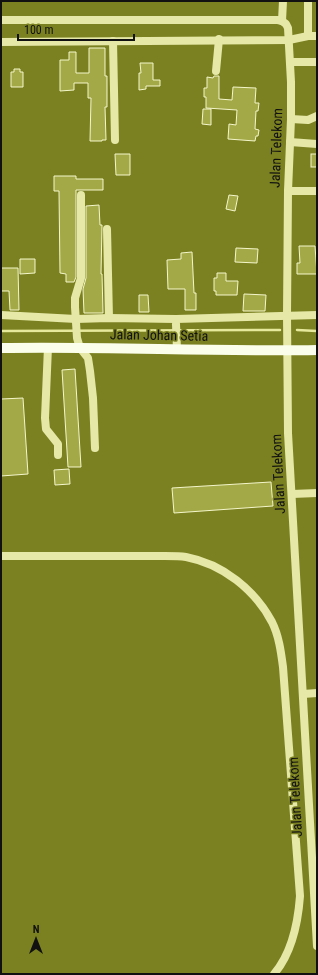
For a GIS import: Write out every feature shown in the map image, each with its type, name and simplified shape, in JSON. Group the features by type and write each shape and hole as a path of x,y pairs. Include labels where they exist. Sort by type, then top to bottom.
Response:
{"main road":[{"name":"Jalan Johan Setia","path":"1,348 177,347 317,350"}],"street":[{"name":"Jalan Telekom","path":"283,1 282,22 286,24 288,28 291,62 291,119 288,191 288,433 317,946"},
{"path":"308,1 308,36"},
{"path":"1,20 278,20 282,22"},
{"path":"1,42 219,39 289,40 308,36 317,36"},
{"path":"216,72 219,39"},
{"path":"113,41 115,140"},
{"path":"291,62 317,62"},
{"path":"291,119 308,120 317,116"},
{"path":"290,142 317,144"},
{"path":"288,191 317,191"},
{"path":"81,195 81,278 75,298 76,338 80,348 88,358 93,398 95,448"},
{"path":"107,229 109,318"},
{"path":"1,315 76,322 109,318 176,319 317,315"},
{"path":"176,324 177,347"},
{"path":"48,347 44,418 46,429 58,444 58,455"},
{"path":"292,494 317,493"},
{"path":"1,556 186,557 205,562 227,573 244,586 258,602 272,623 280,646 283,667 300,896 298,916 293,936 286,955 274,974"},
{"path":"303,694 317,693"}],"building":[{"path":"89,48 105,48 105,76 107,76 107,107 105,107 106,140 102,141 90,141 91,98 88,98 88,83 74,83 74,90 60,91 60,60 69,60 69,52 76,52 76,73 89,73"},
{"path":"140,63 153,63 153,80 160,80 160,86 146,86 146,89 139,90 139,73 141,73"},
{"path":"14,69 20,69 20,72 23,72 23,87 11,87 11,72 14,72"},
{"path":"214,76 219,76 219,99 232,100 233,87 256,88 255,103 259,103 258,111 256,111 255,129 259,130 255,141 228,139 229,124 236,125 237,110 206,108 204,88 207,88 207,77 213,78"},
{"path":"203,109 211,109 211,125 202,124"},
{"path":"115,154 130,154 130,175 116,175"},
{"path":"311,154 317,154 317,167 311,167"},
{"path":"54,176 76,176 76,179 103,179 103,190 76,190 76,277 74,282 66,282 66,274 60,273 59,191 54,191"},
{"path":"229,195 238,196 235,211 226,209"},
{"path":"99,205 100,225 102,225 101,274 103,313 84,313 83,289 86,278 86,206"},
{"path":"299,246 315,246 317,274 297,274 297,263 300,263"},
{"path":"236,248 258,249 257,263 235,262"},
{"path":"192,252 196,310 185,310 185,289 168,289 167,260 181,259 181,253"},
{"path":"20,259 35,259 35,273 20,274"},
{"path":"1,268 18,268 19,310 10,310 9,291 1,291"},
{"path":"217,273 226,273 226,281 238,281 237,295 216,295 216,291 214,291 214,278 217,278"},
{"path":"244,294 266,295 265,311 243,311"},
{"path":"139,295 148,295 149,312 139,312"},
{"path":"75,369 81,467 68,467 62,370"},
{"path":"23,398 28,474 1,476 1,399"},
{"path":"69,469 70,484 55,485 54,470"},
{"path":"271,482 273,506 174,513 172,488"}],"waterway":[{"path":"1,331 280,330"},
{"path":"297,330 317,331"}]}
